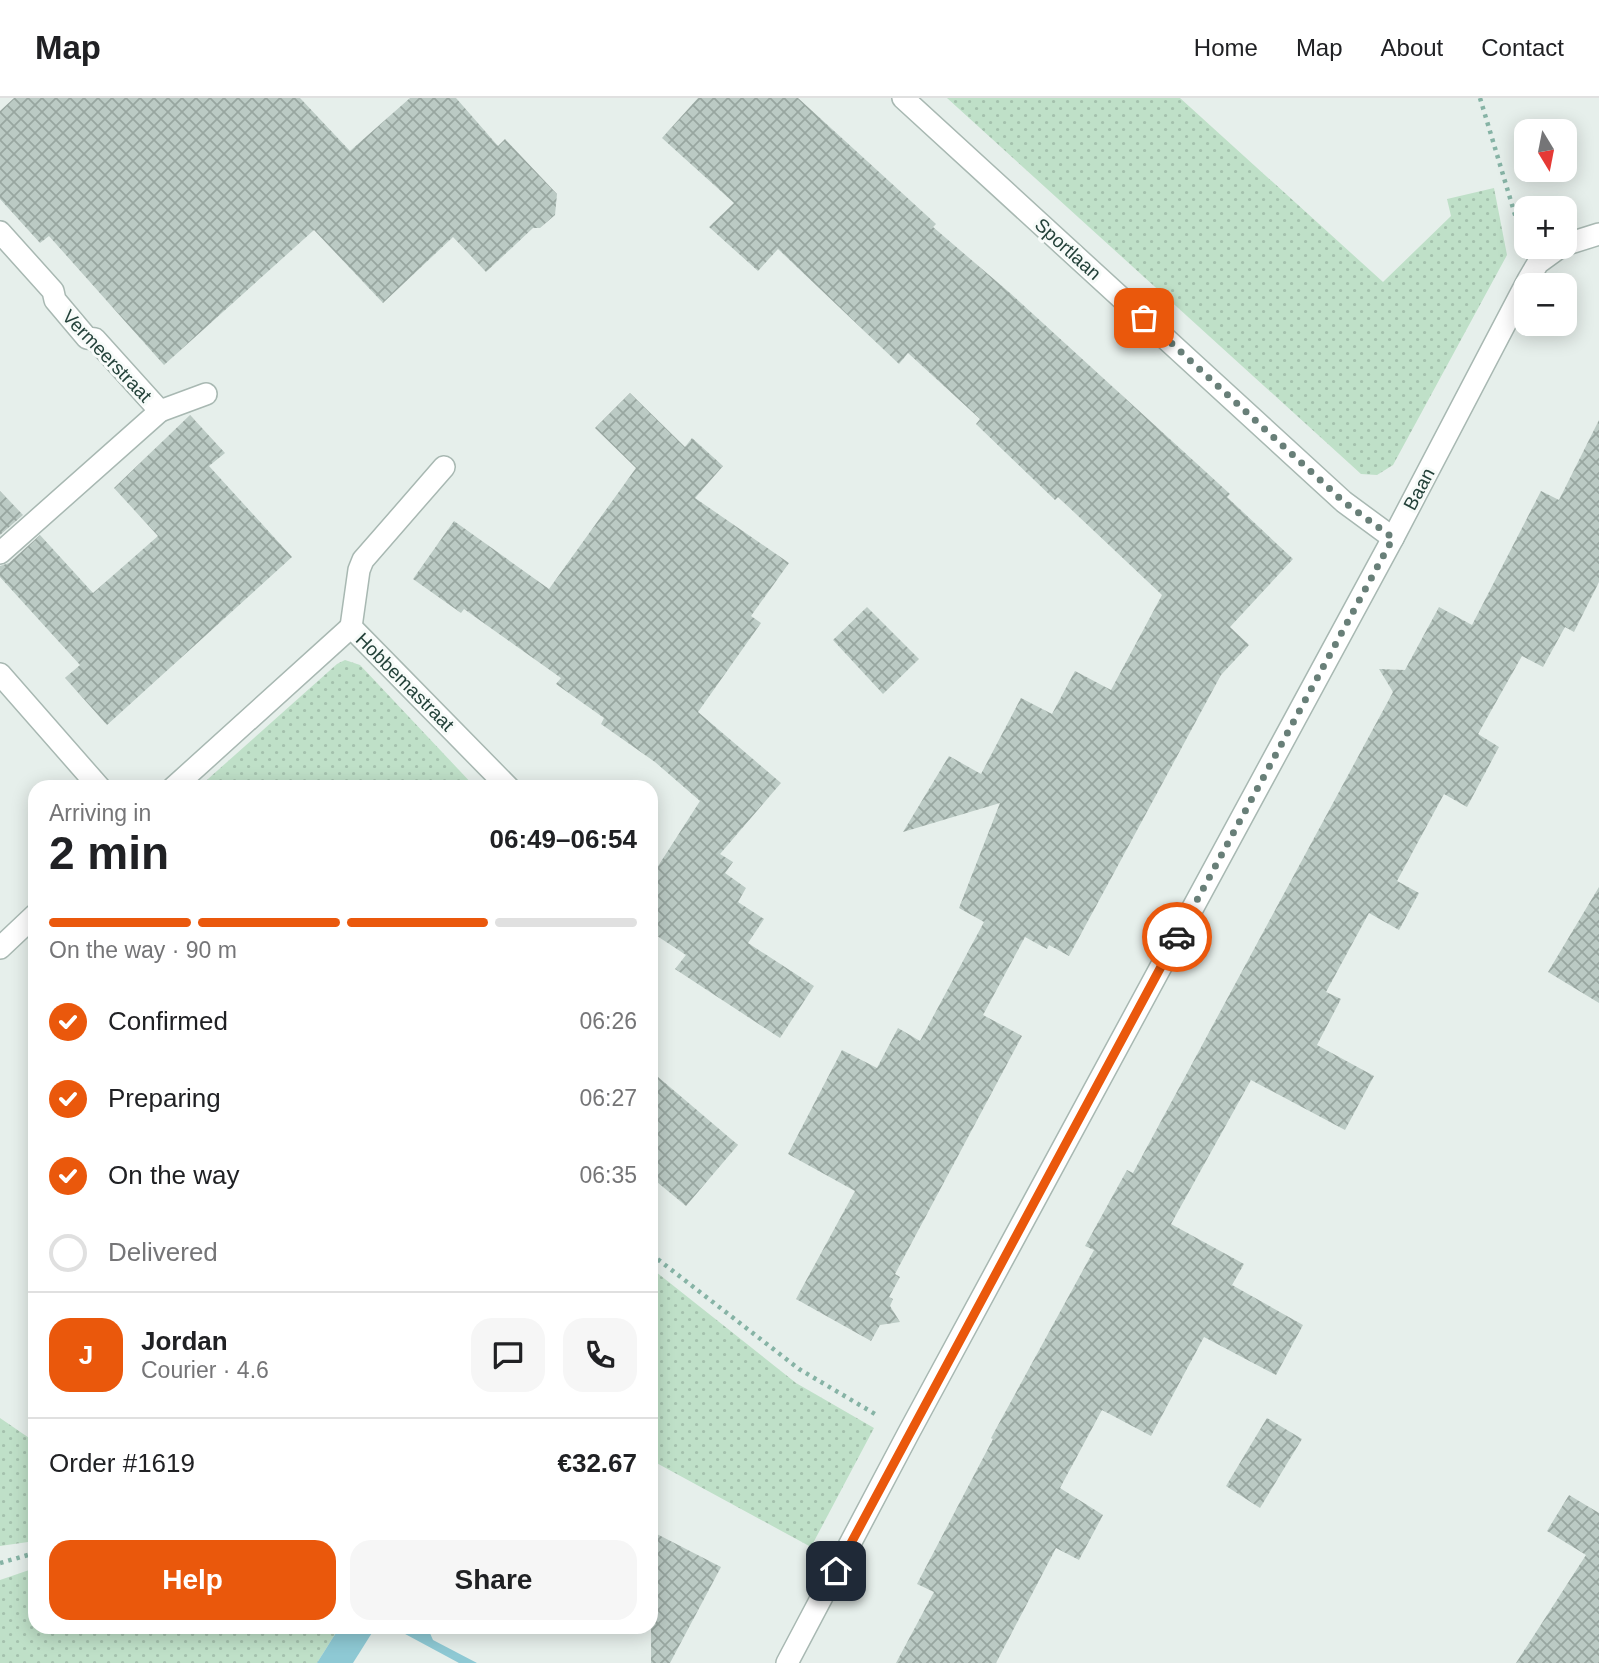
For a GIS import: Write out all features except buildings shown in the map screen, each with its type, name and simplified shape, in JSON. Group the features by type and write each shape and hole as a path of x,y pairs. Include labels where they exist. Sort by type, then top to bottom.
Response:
{"street":[{"name":"Sportlaan","path":"903,98 1344,502 1393,538"},
{"name":"Vermeerstraat","path":"0,232 53,291 55,300 87,338 95,339 160,411 0,553"},
{"name":"Baan","path":"1577,241 1599,234"},
{"name":"Baan","path":"788,1663 908,1434 1393,538 1538,263 1544,259"},
{"path":"160,411 206,394"},
{"path":"351,627 359,570 363,560 444,467"},
{"name":"Hobbemastraat","path":"182,780 351,627 501,780"},
{"path":"0,674 93,780"},
{"path":"0,948 28,922"}],"path":[{"path":"1480,98 1525,250 1538,263"},
{"path":"658,1259 799,1369 908,1434"},
{"path":"0,1563 28,1555"}],"green space":[{"path":"947,98 1180,98 1383,282 1451,216 1447,199 1494,188 1507,255 1393,465 1377,475 1361,474"},
{"path":"345,660 360,665 468,780 207,780 337,664"},
{"path":"658,1274 796,1383 874,1428 811,1547 658,1464"},
{"path":"0,1418 28,1437 28,1542 0,1546"},
{"path":"28,1570 28,1634 335,1634 317,1663 0,1663 0,1580"}],"water":[{"path":"335,1634 371,1634 353,1663 317,1663"},
{"path":"405,1634 430,1634 433,1640 477,1663 459,1663"}],"way so far":[{"path":"1144,318 1344,502 1393,538 1177,937"}],"route":[{"path":"836,1571 1177,937"}]}
